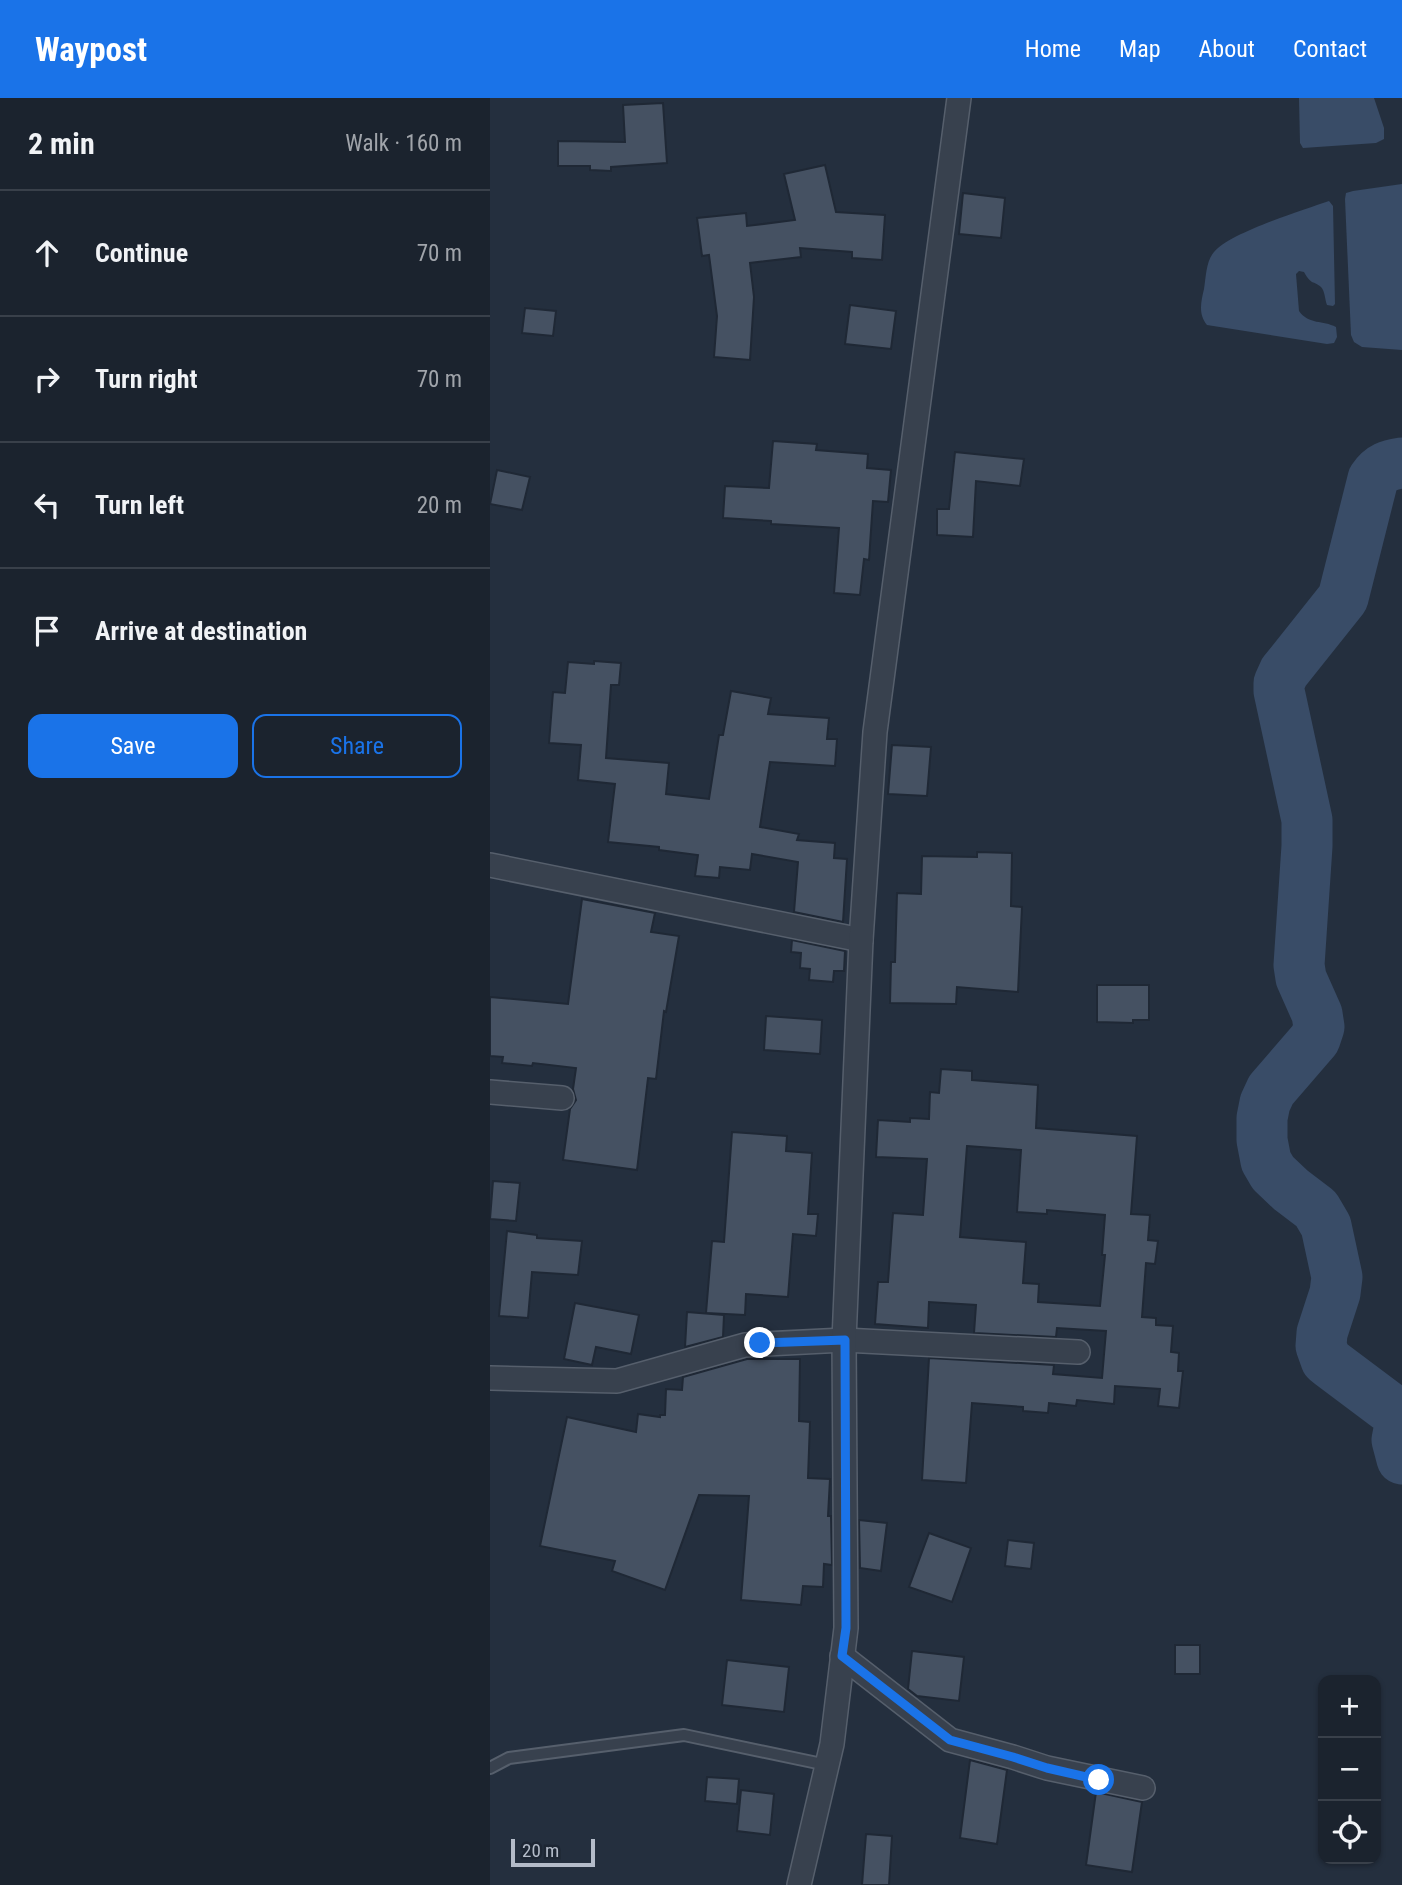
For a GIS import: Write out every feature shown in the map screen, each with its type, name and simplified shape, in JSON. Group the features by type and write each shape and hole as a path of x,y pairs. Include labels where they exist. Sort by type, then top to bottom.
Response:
{"street":[{"path":"799,1885 832,1744 846,1628 845,1340 861,940 875,732 958,98"},
{"path":"490,865 861,940"},
{"path":"490,1092 562,1098"},
{"path":"490,1378 617,1381 745,1345 845,1340 1078,1352"},
{"path":"842,1656 950,1740 1047,1768 1143,1788"}],"lane":[{"path":"490,1768 509,1758 684,1735 827,1765"}],"water":[{"path":"1299,98 1374,98 1384,128 1384,139 1376,143 1303,148 1300,143"},
{"path":"1402,184 1402,350 1362,347 1354,342 1351,335 1346,193"},
{"path":"1329,201 1333,206 1335,304 1327,305 1322,289 1304,272 1299,271 1296,274 1299,311 1312,320 1336,327 1337,337 1334,343 1207,325 1202,317 1201,303 1208,264 1214,252 1250,230"}],"building":[{"path":"663,103 667,163 611,167 611,171 590,170 590,166 558,166 558,141 625,142 623,105"},
{"path":"825,165 836,212 885,215 882,260 852,258 852,252 800,248 801,257 750,263 754,297 750,360 714,357 717,316 709,255 702,256 697,218 746,213 747,226 795,220 784,174"},
{"path":"963,193 1005,198 1001,238 959,234"},
{"path":"850,305 896,311 891,349 845,344"},
{"path":"525,308 556,311 553,336 522,333"},
{"path":"773,441 817,444 816,450 868,454 867,468 891,470 888,502 873,501 869,560 864,559 860,595 834,593 839,528 723,518 725,486 769,488"},
{"path":"955,452 1024,459 1020,486 976,481 973,537 937,535 937,509 949,509"},
{"path":"497,470 530,477 522,510 490,504"},
{"path":"594,661 621,663 619,685 611,685 606,758 669,763 666,794 709,799 719,735 723,735 731,691 771,698 768,714 829,718 827,739 837,739 835,766 770,762 760,827 799,834 797,840 835,843 834,858 847,859 843,922 794,912 798,862 752,854 750,870 720,867 719,878 695,876 698,855 659,850 659,847 608,842 615,784 578,780 581,745 549,743 553,692 565,693 568,662 594,664"},
{"path":"892,745 931,747 927,796 888,794"},
{"path":"977,852 1012,853 1011,906 1022,907 1018,992 957,987 956,1004 890,1003 891,962 895,962 897,893 921,894 922,856 977,857"},
{"path":"582,899 655,913 651,932 679,936 666,1012 664,1011 656,1079 648,1078 637,1170 563,1160 570,1109 576,1100 573,1089 576,1068 502,1063 503,1057 490,1056 490,997 568,1004"},
{"path":"792,940 845,951 844,971 834,971 833,982 809,980 810,969 800,968 801,953 791,952"},
{"path":"1097,985 1149,985 1149,1020 1133,1020 1133,1023 1097,1022"},
{"path":"766,1016 822,1020 820,1054 764,1050"},
{"path":"941,1069 972,1071 972,1080 1038,1085 1036,1128 1137,1136 1131,1214 1150,1215 1148,1240 1158,1241 1155,1264 1146,1263 1142,1317 1156,1318 1156,1325 1173,1326 1171,1352 1179,1353 1178,1371 1183,1371 1179,1408 1158,1406 1160,1389 1115,1386 1114,1404 1077,1400 1076,1406 1049,1403 1048,1413 1023,1411 1023,1407 972,1403 966,1483 922,1480 929,1358 1054,1365 1053,1374 1102,1378 1106,1331 1057,1328 1056,1337 974,1333 976,1305 929,1302 928,1328 875,1324 878,1282 888,1282 893,1213 923,1215 927,1159 876,1157 878,1120 910,1122 910,1118 929,1119 930,1092 939,1093","holes":["967,1146 1021,1150 1017,1212 1047,1214 1047,1210 1105,1215 1102,1255 1105,1255 1100,1306 1038,1302 1039,1284 1023,1283 1026,1242 960,1237"]},
{"path":"732,1132 787,1136 786,1151 812,1153 808,1214 818,1214 816,1236 793,1234 788,1297 746,1294 745,1315 706,1313 712,1241 724,1242"},
{"path":"493,1181 520,1183 516,1221 490,1219"},
{"path":"507,1231 537,1235 537,1238 582,1241 578,1275 532,1272 528,1318 499,1316"},
{"path":"575,1303 639,1315 631,1354 596,1347 592,1365 564,1359"},
{"path":"687,1312 724,1315 723,1337 685,1347"},
{"path":"747,1359 800,1359 799,1421 810,1422 808,1478 830,1479 828,1516 831,1516 832,1565 824,1564 823,1587 803,1586 801,1605 741,1600 749,1496 699,1495 665,1590 612,1571 615,1561 540,1546 567,1417 636,1432 638,1414 660,1417 665,1415 666,1389 682,1390 683,1377"},
{"path":"859,1520 887,1523 881,1571 860,1568"},
{"path":"929,1533 971,1548 952,1602 909,1587"},
{"path":"1008,1540 1034,1543 1031,1569 1005,1566"},
{"path":"1175,1645 1200,1645 1200,1674 1175,1674"},
{"path":"912,1651 964,1657 959,1701 917,1696 908,1689"},
{"path":"727,1660 789,1667 784,1712 722,1705"},
{"path":"970,1760 1007,1770 997,1844 960,1838"},
{"path":"707,1777 739,1779 737,1804 705,1801"},
{"path":"741,1790 774,1794 770,1835 737,1831"},
{"path":"1096,1792 1142,1802 1132,1872 1086,1865"},
{"path":"866,1834 892,1836 889,1885 862,1885"}],"waterway":[{"path":"1402,463 1386,467 1373,479 1343,598 1284,672 1279,683 1307,820 1299,965 1319,1027 1315,1039 1271,1090 1262,1118 1266,1161 1273,1173 1316,1209 1326,1226 1337,1277 1335,1293 1322,1333 1321,1346 1326,1360 1399,1415 1401,1419 1397,1440 1402,1459"}],"route":[{"path":"760,1343 845,1340 846,1628 842,1656 950,1740 1099,1780"}]}
